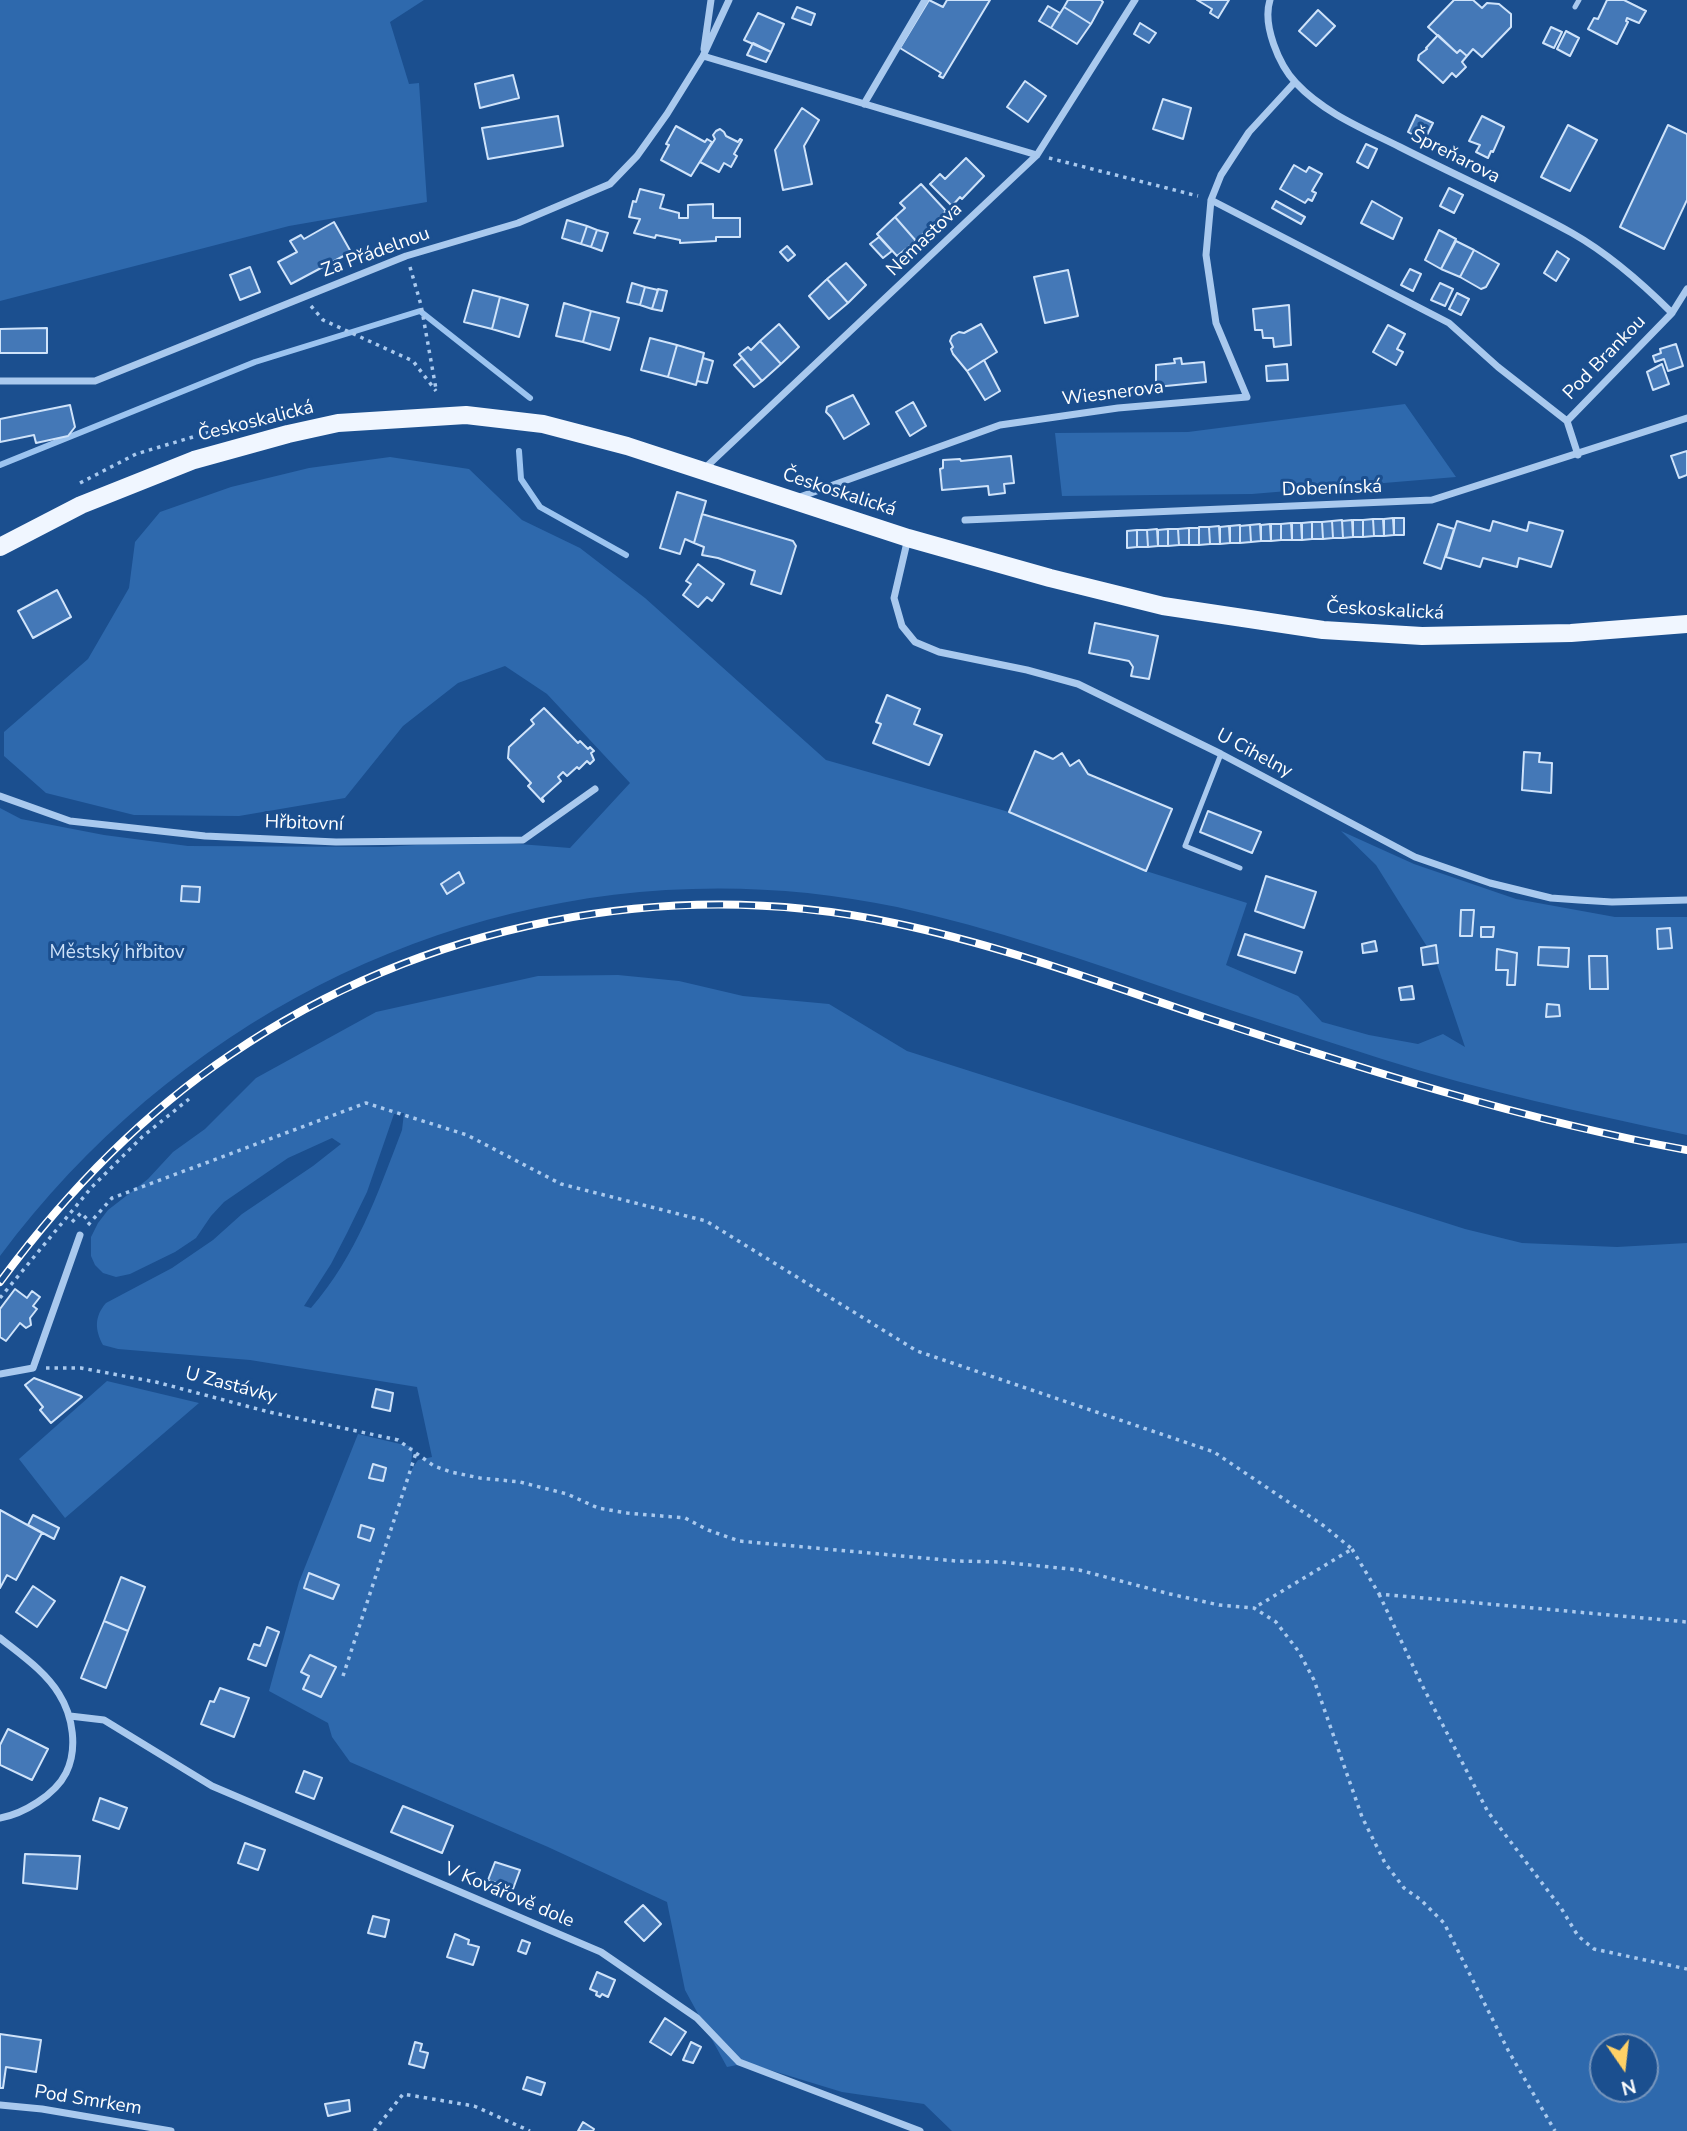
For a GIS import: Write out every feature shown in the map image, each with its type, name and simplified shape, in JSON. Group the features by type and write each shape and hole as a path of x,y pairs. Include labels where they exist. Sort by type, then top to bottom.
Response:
{"main road":[{"name":"Českoskalická","path":"0,547 81,505 194,460 338,423 467,415 543,424 627,446 908,538 1049,578 1163,606 1238,619 1323,630 1422,636 1516,635 1687,624"}],"street":[{"path":"711,0 703,56 1037,155"},
{"name":"Za Přádelnou","path":"0,381 95,381 407,256 519,223 610,184 645,145 667,114 703,56 729,0"},
{"path":"864,104 925,0"},
{"name":"Nemastova","path":"701,472 1037,155 1135,0"},
{"name":"Špreňarova","path":"1270,0 1266,11 1268,30 1277,52 1295,82 1336,115 1573,234 1615,262 1672,313"},
{"path":"1295,82 1249,132 1221,176 1211,200 1449,323 1498,367 1567,421"},
{"name":"Wiesnerova","path":"792,500 1000,425 1118,408 1247,397 1216,323 1206,255 1211,200"},
{"name":"Pod Brankou","path":"1578,455 1567,421 1672,313 1687,289"},
{"name":"Dobenínská","path":"965,520 1432,500 1687,418"},
{"name":"U Cihelny","path":"908,538 894,598 902,626 915,642 939,652 1027,670 1078,684 1221,754 1416,857 1490,883 1552,898 1612,902 1687,900"},
{"name":"Hřbitovní","path":"0,796 70,821 205,836 336,842 523,840 595,789"},
{"path":"0,1374 33,1368 80,1235"},
{"path":"0,1638 28,1660 60,1694 70,1716 72,1741 67,1771 61,1780 34,1805 0,1818"},
{"name":"V Kovářově dole","path":"70,1716 104,1720 212,1786 601,1952 697,2018 738,2062 920,2131"},
{"name":"Pod Smrkem","path":"0,2105 42,2109 171,2131"}],"lane":[{"path":"1575,6 1579,0"},
{"path":"1221,754 1185,846 1240,868"}],"path":[{"path":"1037,155 1211,200"},
{"path":"306,296 323,320 413,361 436,391 421,305 407,256"},
{"path":"69,488 136,454 253,419"},
{"path":"0,1298 90,1188 142,1137 189,1099"},
{"path":"80,1235 112,1198 366,1103 467,1135 561,1184 706,1221 917,1351 1214,1452 1324,1526 1352,1549 1379,1594 1422,1685 1488,1812 1561,1908 1578,1936 1594,1949 1687,1969"},
{"name":"U Zastávky","path":"33,1368 81,1368 156,1382 269,1412 398,1440 434,1466 450,1472 520,1482 567,1494 598,1508 685,1518 708,1531 739,1541 1079,1570 1219,1605 1254,1608"},
{"path":"343,1676 416,1452"},
{"path":"1352,1549 1254,1608 1276,1622 1299,1652 1314,1680 1362,1816 1385,1863 1404,1888 1421,1900 1444,1923 1509,2052 1555,2131"},
{"path":"1379,1594 1687,1622"},
{"path":"374,2131 403,2094 474,2106 530,2131"}],"green space":[{"path":"0,0 424,0 390,22 409,84 419,83 427,202 289,226 0,301"},
{"path":"1405,404 1456,477 1252,494 1062,496 1055,433 1188,432"},
{"name":"Městský hřbitov","path":"390,457 469,469 522,520 580,548 645,598 826,760 1009,812 1146,871 1247,903 1226,965 1298,996 1322,1022 1369,1035 1418,1044 1443,1034 1465,1047 1436,961 1376,865 1341,831 1414,864 1516,899 1615,917 1687,917 1687,1135 1534,1101 1420,1071 1040,946 897,907 768,890 641,892 517,912 397,950 285,1004 180,1074 84,1158 0,1256 0,808 21,819 104,835 188,846 383,847 481,841 570,848 630,783 547,694 505,666 458,683 403,726 345,798 239,816 134,815 46,793 4,756 4,732 88,659 129,588 135,542 160,512 231,487 309,468"},
{"path":"618,975 679,981 743,996 829,1004 907,1051 1465,1229 1522,1243 1617,1247 1687,1243 1687,2131 952,2131 924,2104 842,2092 747,2063 727,2067 685,1990 667,1902 548,1847 350,1762 332,1737 328,1723 269,1691 299,1582 358,1434 413,1447 410,1472 418,1460 432,1457 417,1387 250,1360 118,1349 103,1345 97,1329 98,1318 106,1303 172,1268 213,1240 242,1214 341,1144 332,1138 288,1158 224,1202 196,1238 175,1252 130,1274 116,1277 103,1273 91,1256 91,1237 108,1210 148,1179 173,1152 205,1129 256,1078 376,1012 538,976","holes":["404,1113 402,1130 353,1246 311,1308 304,1306 331,1264 367,1192 394,1114"]},
{"path":"107,1381 199,1403 65,1518 19,1459"}],"building":[{"path":"929,0 943,7 947,0 990,0 943,78 939,76 941,73 900,48"},
{"path":"1068,0 1103,2 1091,24 1064,7"},
{"path":"1197,0 1229,0 1218,18 1210,13 1212,9"},
{"path":"1454,0 1473,0 1482,8 1487,3 1499,4 1511,14 1511,27 1482,57 1473,49 1467,56 1460,50 1457,53 1428,27"},
{"path":"1607,0 1624,0 1646,11 1639,23 1627,18 1628,22 1617,44 1588,29 1594,18 1598,19"},
{"path":"1048,6 1060,13 1051,28 1039,21"},
{"path":"797,7 815,14 811,25 792,18"},
{"path":"1064,7 1091,24 1077,44 1051,28"},
{"path":"1318,10 1335,26 1316,46 1299,31"},
{"path":"758,13 784,24 771,52 744,40"},
{"path":"1140,23 1156,33 1149,43 1134,34"},
{"path":"1551,27 1562,32 1554,48 1543,43"},
{"path":"1566,31 1579,38 1570,56 1557,49"},
{"path":"1438,35 1457,53 1460,50 1467,56 1462,62 1466,67 1456,77 1452,73 1443,83 1418,60 1419,55"},
{"path":"753,43 771,52 766,62 747,55"},
{"path":"513,75 519,98 480,108 475,84"},
{"path":"1025,81 1046,96 1028,122 1007,107"},
{"path":"1163,99 1191,108 1183,139 1153,129"},
{"path":"802,108 819,120 804,146 812,184 783,190 775,150"},
{"path":"1416,115 1433,123 1424,141 1408,132"},
{"path":"558,116 563,146 488,159 482,128"},
{"path":"1482,116 1504,127 1488,158 1476,152 1480,145 1469,141"},
{"path":"1568,125 1597,140 1570,191 1541,177"},
{"path":"1668,125 1687,134 1687,200 1664,249 1620,227"},
{"path":"676,126 705,142 707,139 712,142 691,176 661,160"},
{"path":"720,129 726,136 738,142 742,140 734,154 737,156 731,167 724,163 719,172 700,162 715,139 713,135"},
{"path":"1366,144 1377,149 1368,168 1357,162"},
{"path":"966,158 984,176 952,206 930,184 940,174 945,179"},
{"path":"1294,165 1306,172 1309,167 1322,174 1312,191 1316,193 1312,201 1308,199 1305,203 1280,189"},
{"path":"921,184 946,211 916,241 895,217 905,208 900,203"},
{"path":"1449,188 1463,195 1454,213 1440,206"},
{"path":"640,189 664,195 660,208 679,213 679,218 688,218 688,205 713,204 713,218 740,218 740,237 716,237 716,241 680,243 680,240 634,233 640,219 629,217 633,201 636,202"},
{"path":"1276,201 1305,217 1301,224 1272,208"},
{"path":"1372,201 1402,218 1393,239 1361,223"},
{"path":"895,217 916,241 897,256 877,234"},
{"path":"567,220 587,226 581,244 562,238"},
{"path":"334,222 351,252 291,284 278,262 297,252 290,241 301,235 304,239"},
{"path":"587,226 597,230 591,247 581,244"},
{"path":"597,230 608,233 602,251 591,247"},
{"path":"1439,230 1456,239 1441,269 1425,260"},
{"path":"879,237 892,251 883,258 870,244"},
{"path":"1456,241 1474,250 1460,277 1441,269"},
{"path":"787,246 795,255 788,261 780,252"},
{"path":"1474,250 1499,264 1486,287 1481,289 1460,277"},
{"path":"1557,251 1569,259 1556,281 1544,273"},
{"path":"846,263 866,285 848,303 827,279"},
{"path":"250,267 260,292 240,300 230,275"},
{"path":"1410,269 1421,274 1413,291 1401,285"},
{"path":"1068,270 1078,316 1045,323 1034,277"},
{"path":"827,279 848,303 829,319 809,296"},
{"path":"632,283 645,287 640,305 627,302"},
{"path":"1440,283 1453,289 1445,306 1431,300"},
{"path":"645,287 658,290 652,309 640,305"},
{"path":"658,289 667,291 662,311 652,309"},
{"path":"473,290 500,297 492,329 464,322"},
{"path":"1457,293 1469,299 1461,315 1449,309"},
{"path":"500,297 528,305 519,337 492,329"},
{"path":"564,303 591,311 583,342 556,336"},
{"path":"1289,305 1291,345 1274,347 1273,338 1263,338 1262,330 1255,330 1253,309"},
{"path":"591,311 619,318 610,350 583,342"},
{"path":"779,324 799,347 781,364 760,341"},
{"path":"981,324 997,352 967,371 953,354 950,341 952,336 959,332 964,333"},
{"path":"1388,325 1405,334 1397,349 1403,352 1396,365 1373,352"},
{"path":"47,328 47,353 0,353 0,329"},
{"path":"650,338 677,345 668,377 641,370"},
{"path":"760,341 781,364 762,381 739,354 748,347 751,350"},
{"path":"1676,344 1683,366 1668,371 1664,359 1655,362 1653,356 1661,353 1660,349"},
{"path":"677,345 704,353 696,385 668,377"},
{"path":"703,358 713,361 707,383 697,381"},
{"path":"742,358 762,381 754,387 734,365"},
{"path":"1181,358 1182,364 1204,362 1206,382 1156,387 1156,365 1175,363 1174,359"},
{"path":"984,360 1000,391 985,400 967,371"},
{"path":"1287,364 1288,380 1267,381 1266,366"},
{"path":"1662,364 1669,384 1653,390 1647,372"},
{"path":"853,395 869,424 844,439 826,412 827,407"},
{"path":"913,402 926,426 910,436 896,412"},
{"path":"70,405 75,427 68,436 36,443 34,435 0,442 0,419"},
{"path":"1687,451 1687,475 1679,478 1671,456"},
{"path":"1011,456 1014,483 1004,484 1005,493 989,495 988,486 942,490 940,469 943,468 943,460"},
{"path":"677,492 706,501 694,543 685,539 680,554 660,548"},
{"path":"702,514 793,541 796,546 781,594 751,584 755,571 702,555 704,547 694,543"},
{"path":"1393,518 1394,535 1384,536 1384,519"},
{"path":"1394,518 1404,518 1404,535 1394,535"},
{"path":"1373,519 1374,536 1363,537 1363,520"},
{"path":"1373,519 1383,519 1384,536 1374,536"},
{"path":"1342,520 1343,538 1333,538 1332,521"},
{"path":"1352,520 1353,537 1343,538 1342,521"},
{"path":"1353,520 1363,520 1363,537 1353,537"},
{"path":"1332,521 1333,538 1323,539 1322,522"},
{"path":"1457,521 1490,531 1493,521 1527,531 1529,522 1563,531 1551,567 1519,558 1517,567 1483,558 1480,567 1446,557"},
{"path":"1312,522 1312,539 1302,540 1302,523"},
{"path":"1312,522 1322,522 1323,539 1312,539"},
{"path":"1291,523 1292,540 1281,540 1281,524"},
{"path":"1292,523 1301,523 1302,540 1292,540"},
{"path":"1260,524 1261,541 1251,542 1250,525"},
{"path":"1270,524 1271,541 1261,541 1261,525"},
{"path":"1271,524 1281,524 1281,540 1271,541"},
{"path":"1438,524 1454,529 1441,569 1424,563"},
{"path":"1240,525 1240,543 1230,543 1230,526"},
{"path":"1250,525 1251,542 1240,543 1240,526"},
{"path":"1219,526 1220,544 1210,544 1209,527"},
{"path":"1229,526 1230,543 1220,544 1220,527"},
{"path":"1199,527 1209,527 1210,544 1199,545"},
{"path":"1189,528 1189,545 1179,545 1178,529"},
{"path":"1189,528 1199,528 1199,545 1189,545"},
{"path":"1157,529 1158,546 1148,547 1147,530"},
{"path":"1168,529 1168,546 1158,546 1158,530"},
{"path":"1168,529 1178,529 1179,545 1168,546"},
{"path":"1137,530 1137,547 1127,548 1127,531"},
{"path":"1137,530 1147,530 1148,547 1137,547"},
{"path":"698,564 724,584 712,601 707,597 698,607 683,595 691,584 686,581"},
{"path":"57,590 71,617 33,638 18,611"},
{"path":"1095,623 1158,636 1149,679 1131,676 1133,667 1129,661 1089,653"},
{"path":"887,695 920,709 914,724 942,735 929,765 873,743 881,724 876,722"},
{"path":"544,708 578,743 580,741 594,751 591,753 594,760 590,764 587,761 567,776 563,772 558,777 561,781 542,798 543,802 528,786 531,783 508,758 509,747 534,724 531,720"},
{"path":"1035,751 1053,759 1062,753 1070,766 1079,760 1088,774 1172,809 1146,871 1009,812"},
{"path":"1524,752 1540,753 1539,762 1552,763 1551,793 1522,790"},
{"path":"1208,811 1261,832 1252,853 1200,832"},
{"path":"459,872 464,883 447,894 441,884"},
{"path":"1266,876 1316,892 1304,928 1255,911"},
{"path":"182,886 200,887 199,902 181,901"},
{"path":"1461,910 1474,910 1472,936 1460,936"},
{"path":"1481,927 1494,927 1493,937 1481,937"},
{"path":"1670,928 1672,948 1658,949 1657,929"},
{"path":"1245,934 1302,952 1295,973 1238,955"},
{"path":"1375,941 1377,951 1363,953 1362,944"},
{"path":"1436,945 1438,963 1423,965 1421,948"},
{"path":"1539,947 1569,948 1568,967 1538,965"},
{"path":"1497,949 1517,953 1515,985 1507,985 1508,970 1496,970"},
{"path":"1589,956 1607,956 1608,989 1590,989"},
{"path":"1412,986 1414,999 1401,1000 1399,988"},
{"path":"1547,1004 1559,1005 1560,1016 1546,1017"},
{"path":"15,1289 27,1298 32,1291 40,1297 33,1306 37,1309 30,1318 31,1325 26,1328 20,1323 6,1341 0,1337 0,1309"},
{"path":"34,1378 82,1397 51,1423 40,1410 43,1407 25,1385"},
{"path":"376,1389 393,1393 390,1411 372,1407"},
{"path":"373,1464 386,1468 383,1481 369,1478"},
{"path":"0,1510 42,1533 16,1580 7,1575 0,1588"},
{"path":"33,1515 59,1528 54,1539 28,1525"},
{"path":"361,1525 374,1529 370,1541 358,1537"},
{"path":"309,1573 339,1585 333,1599 304,1588"},
{"path":"121,1577 145,1587 128,1631 104,1621"},
{"path":"33,1586 55,1601 37,1627 16,1612"},
{"path":"104,1621 128,1631 106,1688 81,1678"},
{"path":"267,1627 279,1632 266,1666 248,1659 254,1644 260,1646"},
{"path":"310,1655 336,1667 321,1697 303,1689 309,1676 301,1672"},
{"path":"220,1688 249,1698 234,1737 201,1724 210,1701 214,1702"},
{"path":"8,1729 48,1749 32,1780 0,1765 0,1745"},
{"path":"304,1771 322,1778 314,1799 296,1792"},
{"path":"100,1798 127,1808 119,1829 93,1820"},
{"path":"403,1806 453,1826 442,1853 391,1832"},
{"path":"245,1843 265,1850 258,1870 238,1863"},
{"path":"25,1854 80,1856 77,1889 23,1883"},
{"path":"495,1862 520,1870 513,1889 488,1880"},
{"path":"643,1905 661,1924 644,1941 625,1922"},
{"path":"373,1916 389,1920 385,1937 368,1933"},
{"path":"455,1934 469,1940 468,1944 479,1947 473,1965 447,1957"},
{"path":"522,1940 530,1943 526,1954 518,1951"},
{"path":"597,1972 615,1980 608,1997 602,1994 600,1997 590,1989"},
{"path":"665,2018 686,2032 671,2055 650,2042"},
{"path":"0,2034 41,2040 36,2072 6,2067 3,2088 0,2088"},
{"path":"415,2042 422,2044 420,2051 428,2053 424,2068 409,2064"},
{"path":"691,2042 701,2047 693,2063 683,2060"},
{"path":"527,2077 545,2083 541,2095 523,2089"},
{"path":"349,2100 350,2111 328,2116 325,2104"},
{"path":"583,2122 594,2129 593,2131 578,2131"}],"waterway":[{"path":"0,465 255,362 420,311 530,398"},
{"path":"519,451 521,479 540,507 626,555"}],"railway":[{"path":"0,1282 77,1188 165,1104 230,1055 305,1009 383,972 465,943 549,922 635,909 721,905 808,909 934,932 1050,965 1443,1092 1564,1124 1687,1150"}]}
